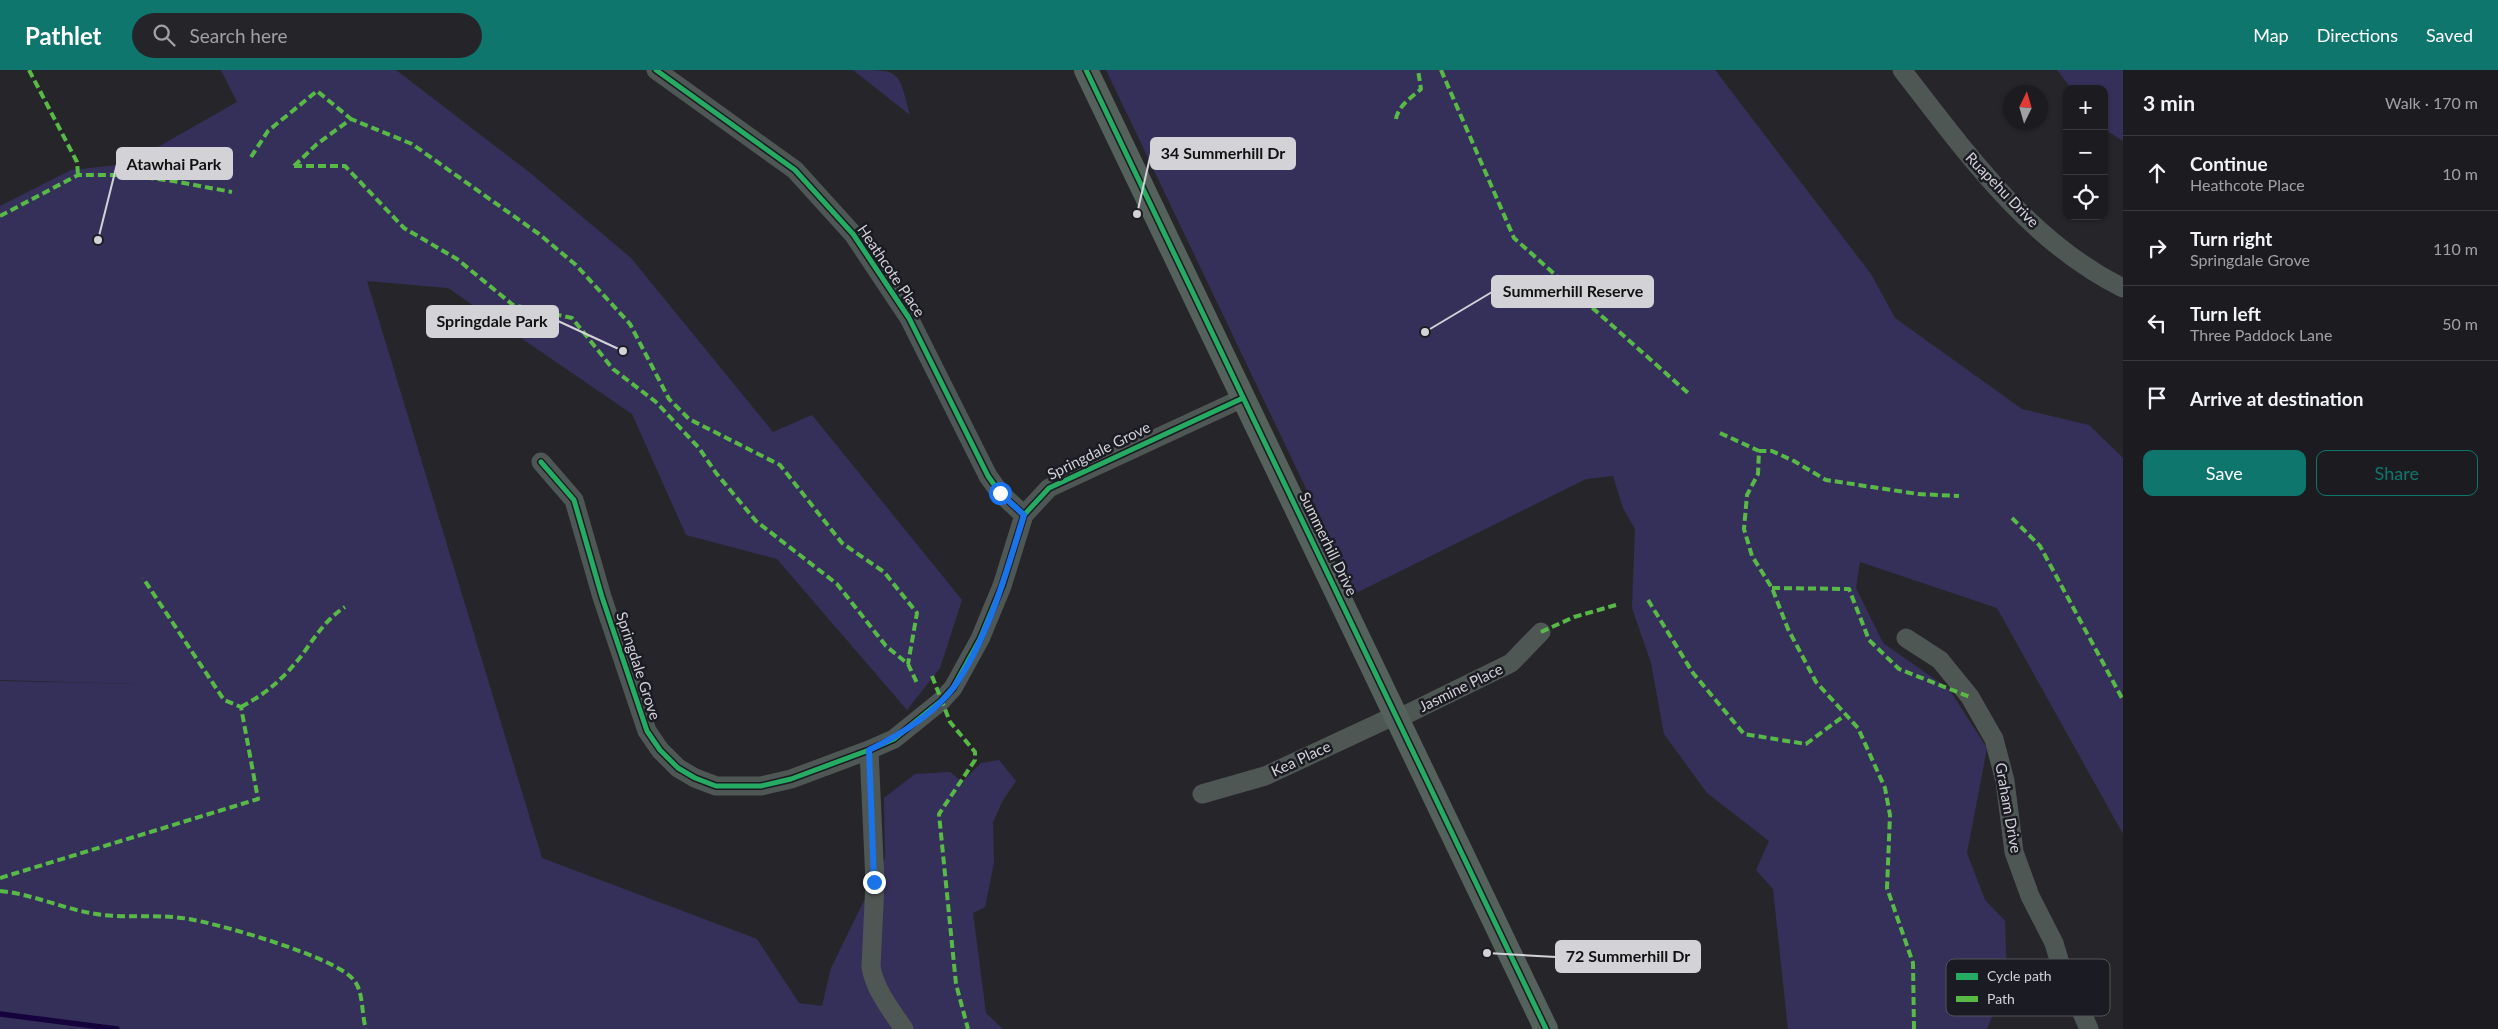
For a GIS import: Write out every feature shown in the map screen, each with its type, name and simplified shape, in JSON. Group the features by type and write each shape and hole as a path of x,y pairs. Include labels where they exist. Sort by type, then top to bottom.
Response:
{"main road":[{"name":"Summerhill Drive","path":"1086,70 1546,1029"}],"street":[{"name":"Heathcote Place","path":"656,70 795,170 853,234 909,318 988,476 1000,493 1024,515"},
{"name":"Ruapehu Drive","path":"1902,70 1967,156 2022,213 2057,246 2101,277 2123,288"},
{"name":"Springdale Grove","path":"541,462 574,500 602,597 647,731 660,750 678,768 716,786 762,786 791,779 869,750 894,738 918,721 953,688 980,639 1002,586 1024,515 1049,488 1243,398"},
{"name":"Jasmine Place","path":"1397,716 1511,663 1541,632"},
{"name":"Graham Drive","path":"1906,638 1940,660 1970,697 1994,739 2004,782 2014,852 2030,896 2054,943 2059,959"},
{"name":"Kea Place","path":"1202,794 1265,776 1397,716"},
{"path":"869,750 874,882 871,967 873,977 882,995 904,1029"},
{"name":"Graham Drive","path":"2083,1016 2089,1029"}],"shaded area":[{"path":"221,70 396,70 529,172 631,258 773,432 812,415 962,600 940,668 907,710 777,559 686,535 632,414 448,288 367,281 542,858 757,939 799,1003 822,1006 831,968 885,858 884,798 915,774 950,772 962,782 981,763 999,760 1016,781 1003,800 993,822 994,863 985,907 973,913 986,1013 1003,1029 0,1029 0,681 137,684 0,680 0,206 71,170 128,164 237,102"},
{"path":"853,70 889,72 895,76 900,81 910,115"},
{"path":"1106,70 1715,70 1871,274 1895,318 2022,409 2089,425 2123,458 2123,834 1997,608 1860,562 1856,588 1883,643 1949,689 1987,748 1967,853 1985,900 2005,921 2006,959 1946,959 1946,1016 1992,1016 1987,1029 1788,1029 1773,889 1756,870 1769,841 1707,793 1664,734 1651,663 1632,608 1635,529 1623,508 1613,476 1586,479 1356,593"},
{"path":"2057,70 2123,70 2123,141 2108,132 2108,85 2069,85"}],"waterway":[{"path":"0,1014 117,1029"}],"marked path":[{"path":"29,70 77,162 78,175"},
{"path":"1396,119 1402,106 1421,89 1418,70"},
{"path":"1441,70 1514,238 1688,393"},
{"path":"251,157 268,131 317,91 351,119"},
{"path":"294,166 317,144 351,119 412,144 539,234 576,265 630,324 669,399 689,419 780,465 842,543 884,572 917,613 908,664"},
{"path":"294,166 345,166 404,228 457,259 513,305 572,318 613,369 656,402 699,448 716,473 756,521 837,584 886,646 908,664 918,685"},
{"path":"0,216 78,175 125,175 173,181 232,192"},
{"path":"1720,433 1759,451"},
{"path":"1914,1029 1913,963 1887,888 1890,815 1885,788 1858,728 1816,682 1788,629 1772,588 1752,556 1744,529 1747,495 1758,474 1759,451 1772,451 1794,461 1826,480 1918,494 1959,496"},
{"path":"2012,518 2040,546 2123,700"},
{"path":"0,878 258,799 241,707 224,700 143,578"},
{"path":"1772,588 1849,589 1869,640 1899,669 1970,697"},
{"path":"1648,600 1693,673 1744,734 1806,744 1845,715"},
{"path":"1541,632 1574,617 1616,605"},
{"path":"241,707 267,691 281,678 302,655 326,623 345,607"},
{"path":"932,676 950,722 975,752 975,760 939,814 956,984 968,1029"},
{"path":"0,891 24,895 96,914 170,917 194,920 230,929 303,952 342,970 353,979 361,996 366,1029"}],"cycle path":[{"path":"656,70 795,170 853,234 909,318 988,476 1000,493 1024,515"},
{"path":"1086,70 1546,1029"},
{"path":"541,462 574,500 602,597 647,731 660,750 678,768 695,778 716,786 761,786 791,779 894,739 941,701 953,688 980,639 1002,586 1024,515 1049,488 1243,398"}],"place":[{"name":"34 Summerhill Dr","path":"1137,214"},
{"name":"Atawhai Park","path":"98,240"},
{"name":"Summerhill Reserve","path":"1425,332"},
{"name":"Springdale Park","path":"623,351"},
{"name":"72 Summerhill Dr","path":"1487,953"}],"route":[{"path":"874,882 869,750 894,738 941,701 953,688 980,639 1002,586 1024,515 1000,493"}]}
